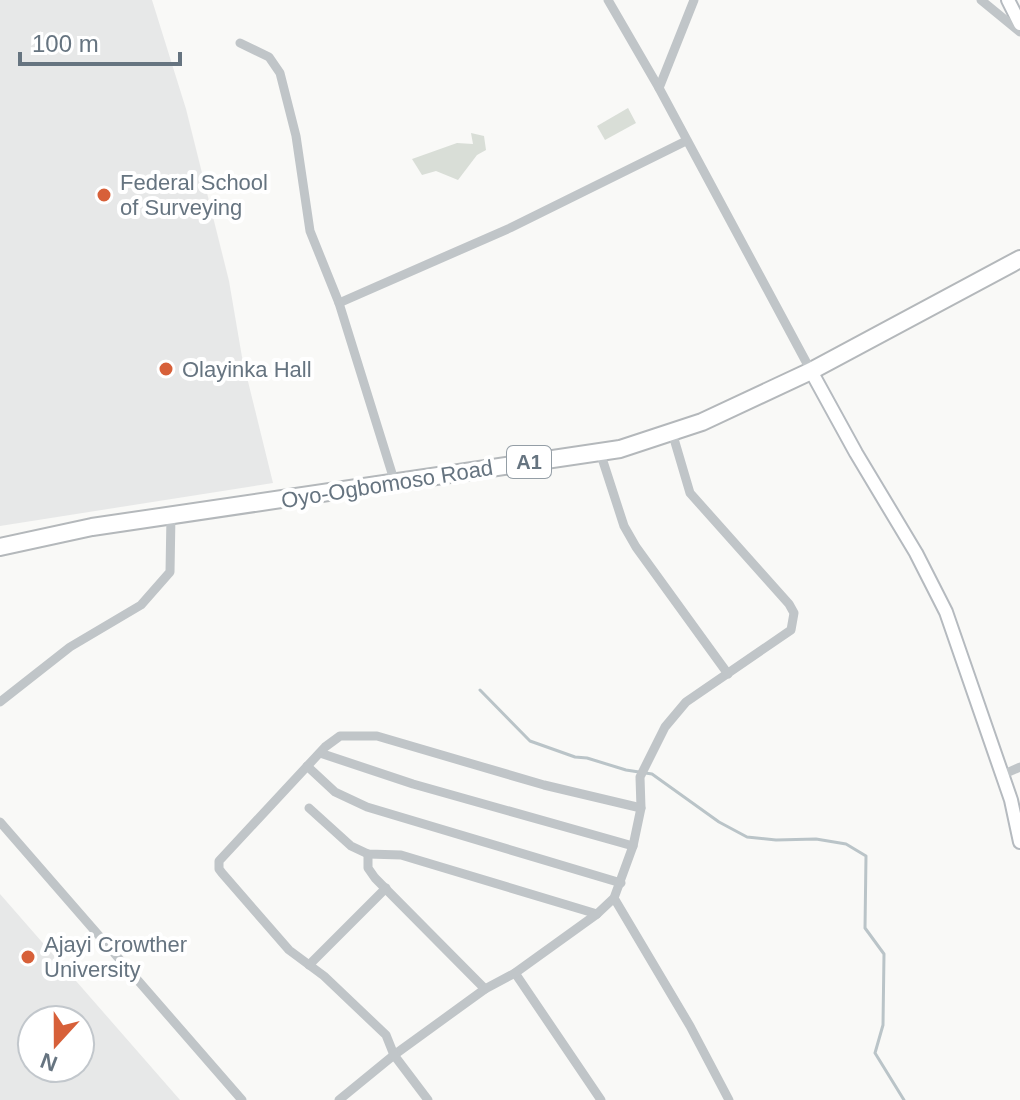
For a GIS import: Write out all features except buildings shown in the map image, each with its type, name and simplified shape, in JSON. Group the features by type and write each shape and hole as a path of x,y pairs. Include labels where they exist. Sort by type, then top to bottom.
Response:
{"highway":[{"name":"Oyo-Ogbomoso Road","path":"0,547 92,527 620,449 702,422 811,371 1020,259"}],"street":[{"path":"608,0 946,612 1002,775 1015,798 1020,842"},
{"path":"659,88 694,0"},
{"path":"981,0 1020,32"},
{"path":"1008,0 1020,24"},
{"path":"240,43 269,57 280,73 296,136 310,231 339,303 395,483"},
{"path":"339,303 510,228 686,141"},
{"path":"339,1100 394,1055 485,989 515,973 597,914 614,898 633,846 641,808 640,777 665,727 686,702 791,630 794,613 789,604 690,493 672,432"},
{"path":"600,452 624,526 728,674"},
{"path":"0,702 70,647 141,605 170,572 171,515"},
{"path":"428,1100 394,1055 386,1035 289,950 222,873 218,865 222,857 307,766 340,736 377,736 544,785 641,808"},
{"path":"320,753 413,784 633,846"},
{"path":"307,766 335,792 358,804 621,883"},
{"path":"1002,775 1020,767"},
{"path":"309,808 351,846 368,854 401,855 597,914"},
{"path":"0,822 242,1100"},
{"path":"368,854 368,868 485,989"},
{"path":"309,965 386,888"},
{"path":"614,898 690,1026 729,1100"},
{"path":"515,973 601,1100"}],"shaded area":[{"name":"Federal School of Surveying","path":"0,0 152,0 186,109 229,281 242,357 273,483 0,526"},
{"path":"628,108 636,123 605,140 597,126"},
{"path":"471,133 484,136 486,150 477,155 458,180 436,171 422,175 412,159 457,143 473,144"},
{"name":"Ajayi Crowther University","path":"0,894 180,1100 0,1100"}],"waterway":[{"path":"480,690 530,741 575,757 652,774 719,822 747,837 816,839 846,844 866,856 865,928 884,954 883,1025 875,1053 904,1100"}],"place":[{"name":"Federal School of Surveying","path":"104,195"},
{"name":"Olayinka Hall","path":"166,369"},
{"name":"Ajayi Crowther University","path":"28,957"}]}
